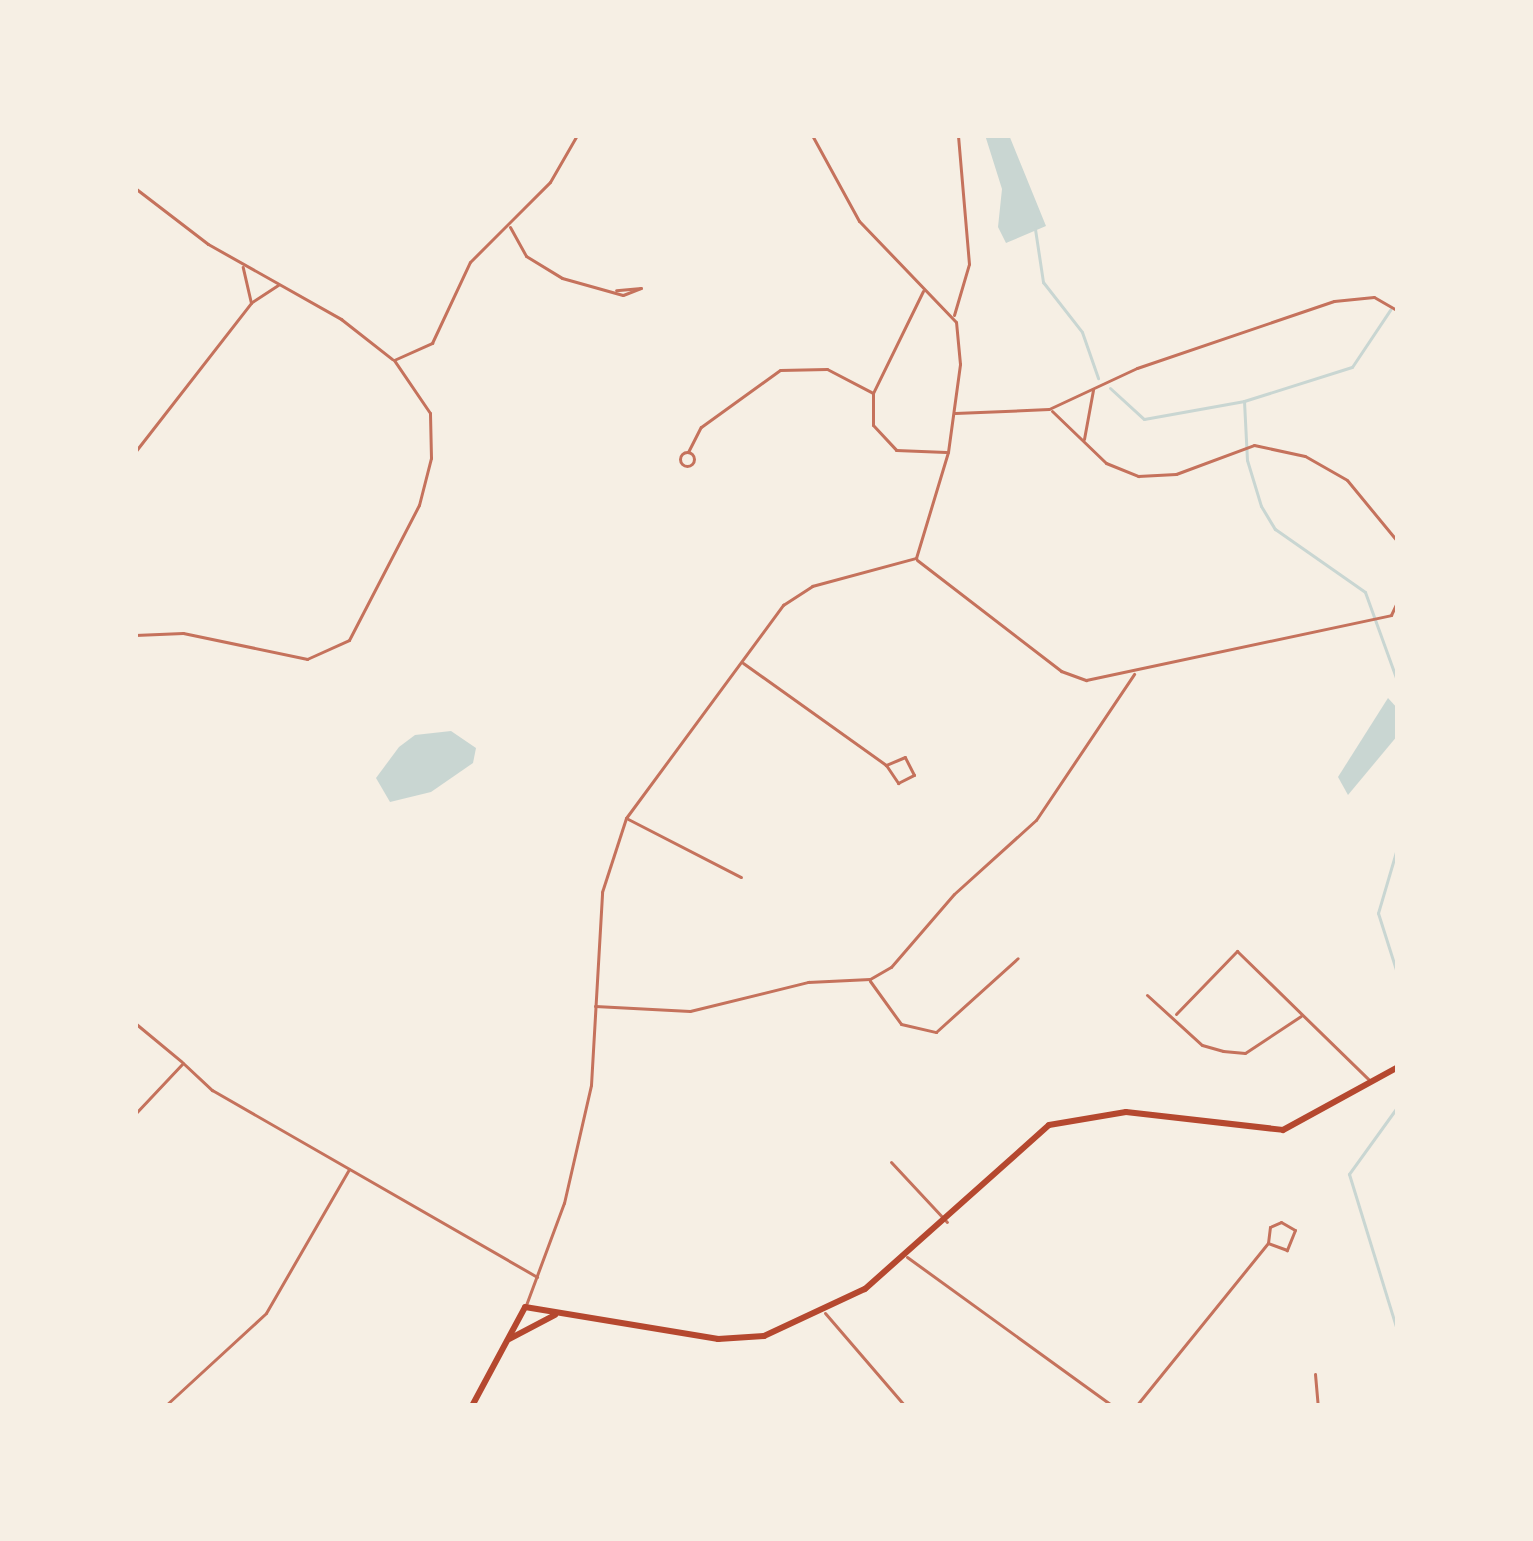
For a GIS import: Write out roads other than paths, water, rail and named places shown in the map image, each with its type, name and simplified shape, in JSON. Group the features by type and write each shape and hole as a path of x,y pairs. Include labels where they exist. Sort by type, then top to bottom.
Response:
{"main road":[{"path":"472,1406 525,1307 730,1340 825,1313 907,1257 1028,1140 1070,1118 1174,1115 1266,1132 1300,1126 1398,1067"},
{"path":"506,1342 560,1314"}],"street":[{"path":"394,360 432,343 461,274 550,182 577,135"},
{"path":"812,135 859,221 953,317 960,344 948,452 916,558"},
{"path":"953,317 969,264 958,135"},
{"path":"135,188 241,265 280,284 394,360 430,412 428,478 349,640 307,659 183,633 135,635"},
{"path":"509,225 520,249 545,270 616,290"},
{"path":"241,265 250,303"},
{"path":"135,452 250,303 280,284"},
{"path":"924,288 873,393 881,440 896,450 948,452"},
{"path":"953,413 1049,409 1094,388 1334,301 1374,297 1398,311"},
{"path":"688,452 701,428 780,370 827,369 873,393"},
{"path":"1084,440 1094,388"},
{"path":"1049,409 1106,463 1138,476 1176,474 1242,446 1305,455 1347,480 1398,542"},
{"path":"525,1307 538,1278 591,1085 602,892 626,818 796,594 916,558"},
{"path":"916,558 1061,671 1086,680 1134,674 1390,615"},
{"path":"1390,615 1398,600"},
{"path":"1390,615 1398,623"},
{"path":"742,662 886,764 898,783 914,775 904,757 886,764"},
{"path":"593,1006 690,1011 808,982 870,979 891,967 954,894 1036,820 1134,674"},
{"path":"626,818 741,877"},
{"path":"1176,1014 1237,951 1371,1082"},
{"path":"870,979 901,1024 936,1032 1018,958"},
{"path":"1147,995 1176,1014 1202,1045 1244,1053 1303,1015"},
{"path":"135,1023 212,1090 538,1278"},
{"path":"135,1114 183,1063"},
{"path":"1398,1152 1398,1166"},
{"path":"891,1162 947,1222"},
{"path":"165,1406 266,1313 349,1169"},
{"path":"1136,1406 1268,1243 1275,1223 1295,1231 1288,1250 1268,1243"},
{"path":"907,1257 1113,1406"},
{"path":"825,1313 905,1406"},
{"path":"1315,1374 1318,1406"}],"waterway":[{"path":"1035,229 1043,282 1082,332 1098,378"},
{"path":"1110,388 1144,419 1244,401 1352,367 1390,310"},
{"path":"1244,401 1247,460 1261,506 1275,529 1365,592 1398,683"},
{"path":"1398,845 1378,913 1398,976"},
{"path":"1398,1106 1349,1174 1396,1327 1398,1365"}]}
